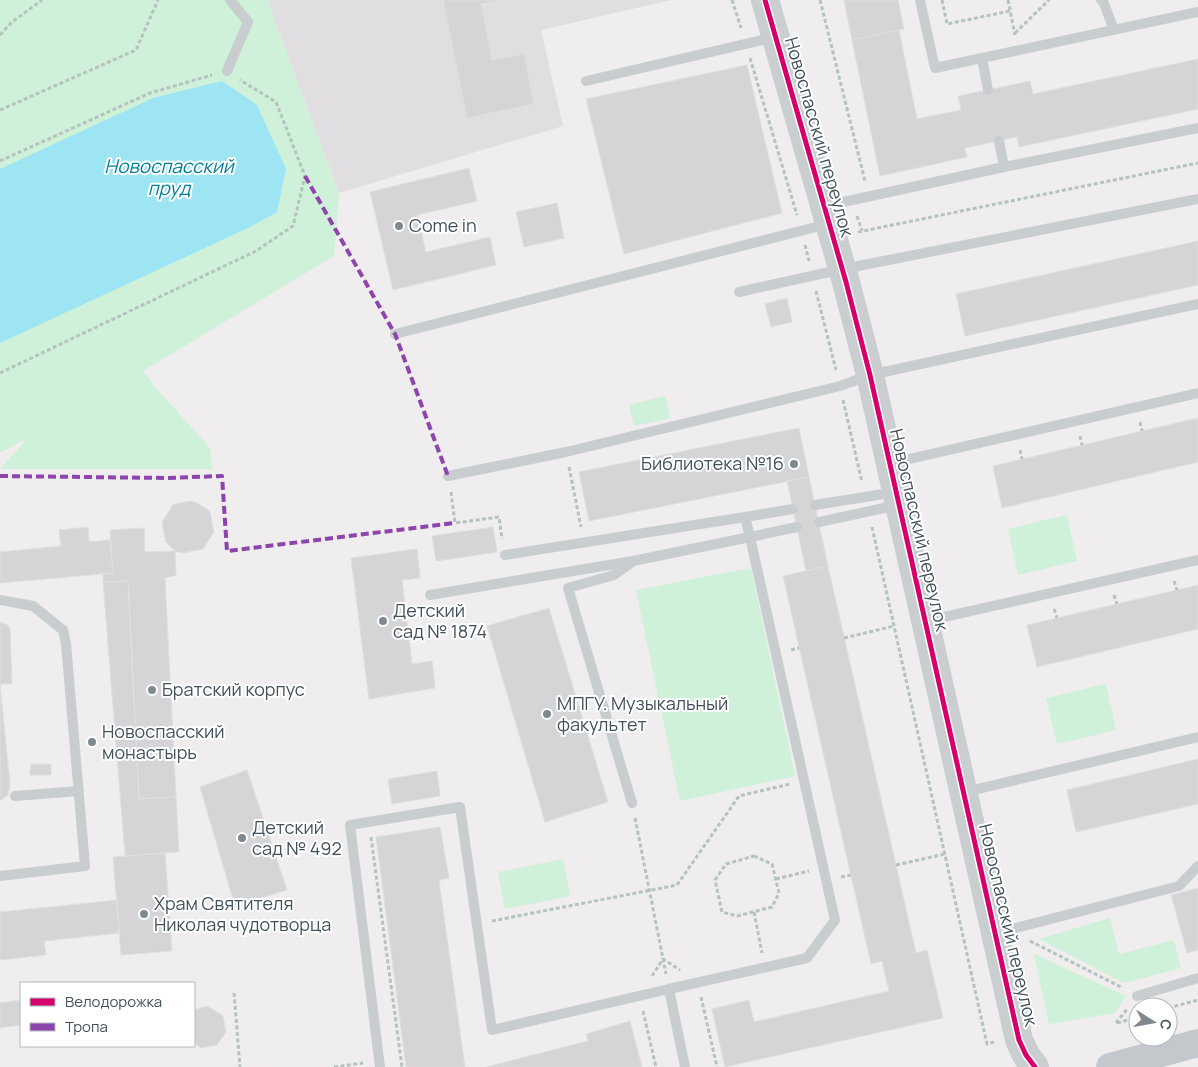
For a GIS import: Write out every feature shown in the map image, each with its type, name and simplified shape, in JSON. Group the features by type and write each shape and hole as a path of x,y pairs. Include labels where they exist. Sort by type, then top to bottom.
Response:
{"main road":[{"path":"1110,1067 1198,1044"}],"street":[{"name":"Новоспасский переулок","path":"765,0 843,269 870,374 1019,1040 1026,1056 1034,1067"},
{"path":"1017,1067 1020,1059 1019,1040"}],"lane":[{"path":"227,71 248,22 230,0"},
{"path":"920,0 935,68 1198,12"},
{"path":"1101,0 1114,30"},
{"path":"586,81 776,37"},
{"path":"982,58 988,90"},
{"path":"395,334 1004,167 1198,128"},
{"path":"999,141 1004,167"},
{"path":"739,292 843,269 1198,199"},
{"path":"448,476 566,452 840,386 870,374 1198,304"},
{"path":"889,463 1198,394"},
{"path":"815,505 897,499"},
{"path":"818,522 897,499"},
{"path":"505,555 793,509"},
{"path":"380,1067 350,824 460,807 492,1030 807,958 835,920 745,517"},
{"path":"430,595 633,560 797,527"},
{"path":"632,803 568,588 614,575 633,560"},
{"path":"926,622 1198,560"},
{"path":"0,600 33,606 63,630 66,644 85,866 0,876"},
{"path":"964,792 1198,737"},
{"path":"15,796 79,791"},
{"path":"995,933 1179,886 1198,866"},
{"path":"1137,996 1198,978"},
{"path":"669,989 685,1067"}],"path":[{"path":"0,35 12,22 42,0"},
{"path":"0,110 136,50 158,0"},
{"path":"820,0 865,181"},
{"path":"942,0 947,24 1010,11"},
{"path":"1008,0 1018,50"},
{"path":"1015,34 1049,0"},
{"path":"0,161 150,93 227,71 276,102 305,176 293,226 256,251 0,373"},
{"path":"862,231 1198,163"},
{"path":"566,452 584,542"},
{"path":"448,476 455,523 498,517 505,555"},
{"path":"844,638 894,626"},
{"path":"477,923 677,885 739,796 804,781"},
{"path":"632,803 669,989"},
{"path":"368,822 402,1067"},
{"path":"896,865 945,854"},
{"path":"754,856 772,864 779,892 772,907 754,912 737,916 722,912 714,880 726,864 754,856"},
{"path":"776,879 823,867"},
{"path":"754,912 765,968"},
{"path":"1023,937 1137,996"},
{"path":"698,983 718,1067"},
{"path":"234,993 240,1067"},
{"path":"639,996 656,1067"},
{"path":"1178,1005 1198,1000"},
{"path":"1116,1023 1128,1020"}],"shaded area":[{"path":"267,0 671,0 541,30 563,126 339,193"}],"green space":[{"path":"0,0 267,0 339,193 334,256 143,371 210,448 212,469 0,469 28,438 0,453"},
{"path":"665,396 670,418 634,426 629,405"},
{"path":"1067,515 1077,561 1018,575 1008,529"},
{"path":"751,568 795,776 680,801 636,590"},
{"path":"1106,684 1116,730 1057,744 1046,698"},
{"path":"563,859 570,896 505,909 498,872"},
{"path":"1110,918 1119,954 1174,940 1181,968 1124,983 1039,939"},
{"path":"1034,954 1126,996 1115,1013 1049,1024"}],"water":[{"name":"Новоспасский пруд","path":"222,81 257,105 286,169 277,212 248,228 0,343 0,169 153,98"}],"building":[{"path":"443,0 500,0 481,4 492,60 524,54 534,104 467,118"},
{"path":"844,0 898,0 904,29 852,40"},
{"path":"899,30 917,119 961,110 958,96 1030,81 1033,94 1198,59 1198,109 1019,147 1017,137 965,148 967,157 880,176 852,40"},
{"path":"747,65 782,213 624,254 586,99"},
{"name":"Come in","path":"469,168 477,201 417,215 426,252 490,237 496,265 393,290 370,192"},
{"path":"557,203 564,238 524,247 516,212"},
{"path":"1198,241 1198,285 965,336 956,294"},
{"path":"787,298 792,322 771,327 765,304"},
{"path":"1198,418 1198,462 1002,508 993,466"},
{"path":"799,428 809,477 589,521 579,472"},
{"path":"809,477 828,566 806,571 787,481"},
{"path":"193,501 210,512 214,532 203,549 183,553 175,551 166,542 162,522 173,505"},
{"path":"88,527 89,542 110,540 113,573 0,583 0,552 61,546 59,530"},
{"path":"493,527 497,552 436,561 432,536"},
{"name":"Братский корпус","path":"144,528 145,552 175,551 176,575 165,578 176,797 139,799 128,581 103,582 103,574 113,573 110,530"},
{"name":"Детский сад № 1874","path":"417,549 420,578 402,580 412,664 432,661 435,688 369,699 351,558"},
{"path":"828,566 916,953 927,950 943,1018 725,1067 712,1009 749,1000 754,1022 889,991 882,961 871,964 783,576"},
{"name":"Братский корпус","path":"128,581 139,799 176,797 179,852 125,856 103,582"},
{"path":"1198,585 1198,629 1037,667 1027,625"},
{"name":"МПГУ. Музыкальный факультет","path":"549,608 608,802 545,822 487,626"},
{"path":"0,622 8,625 10,629 12,684 0,684"},
{"path":"0,684 10,784 8,795 0,801"},
{"path":"1198,759 1198,804 1076,832 1067,790"},
{"path":"31,764 51,764 51,775 30,775"},
{"name":"Детский сад № 492","path":"247,770 287,890 235,906 200,787"},
{"path":"437,771 440,796 392,804 388,779"},
{"path":"440,827 449,878 439,880 465,1067 406,1067 376,837"},
{"name":"Храм Святителя Николая чудотворца","path":"165,853 172,951 121,955 113,857"},
{"path":"1198,888 1198,950 1187,953 1171,895"},
{"path":"117,900 119,933 44,941 46,955 0,960 0,912"},
{"path":"20,1000 20,1025 0,1028 0,1003"},
{"path":"207,1006 223,1016 226,1032 217,1045 201,1048 195,1044 195,1010"},
{"path":"630,1021 642,1067 486,1067 588,1041 586,1034"}],"marked path":[{"path":"305,176 395,334 448,476"},
{"path":"0,476 167,478 222,476 227,551 455,523"}],"cycle path":[{"path":"765,0 846,282 870,375 1019,1040 1026,1055 1035,1067"}],"place":[{"name":"Come in","path":"399,226"},
{"name":"Библиотека №16","path":"794,464"},
{"name":"Детский сад № 1874","path":"383,621"},
{"name":"Братский корпус","path":"152,690"},
{"name":"МПГУ. Музыкальный факультет","path":"547,714"},
{"name":"Новоспасский монастырь","path":"92,742"},
{"name":"Детский сад № 492","path":"242,838"},
{"name":"Храм Святителя Николая чудотворца","path":"144,914"}]}
